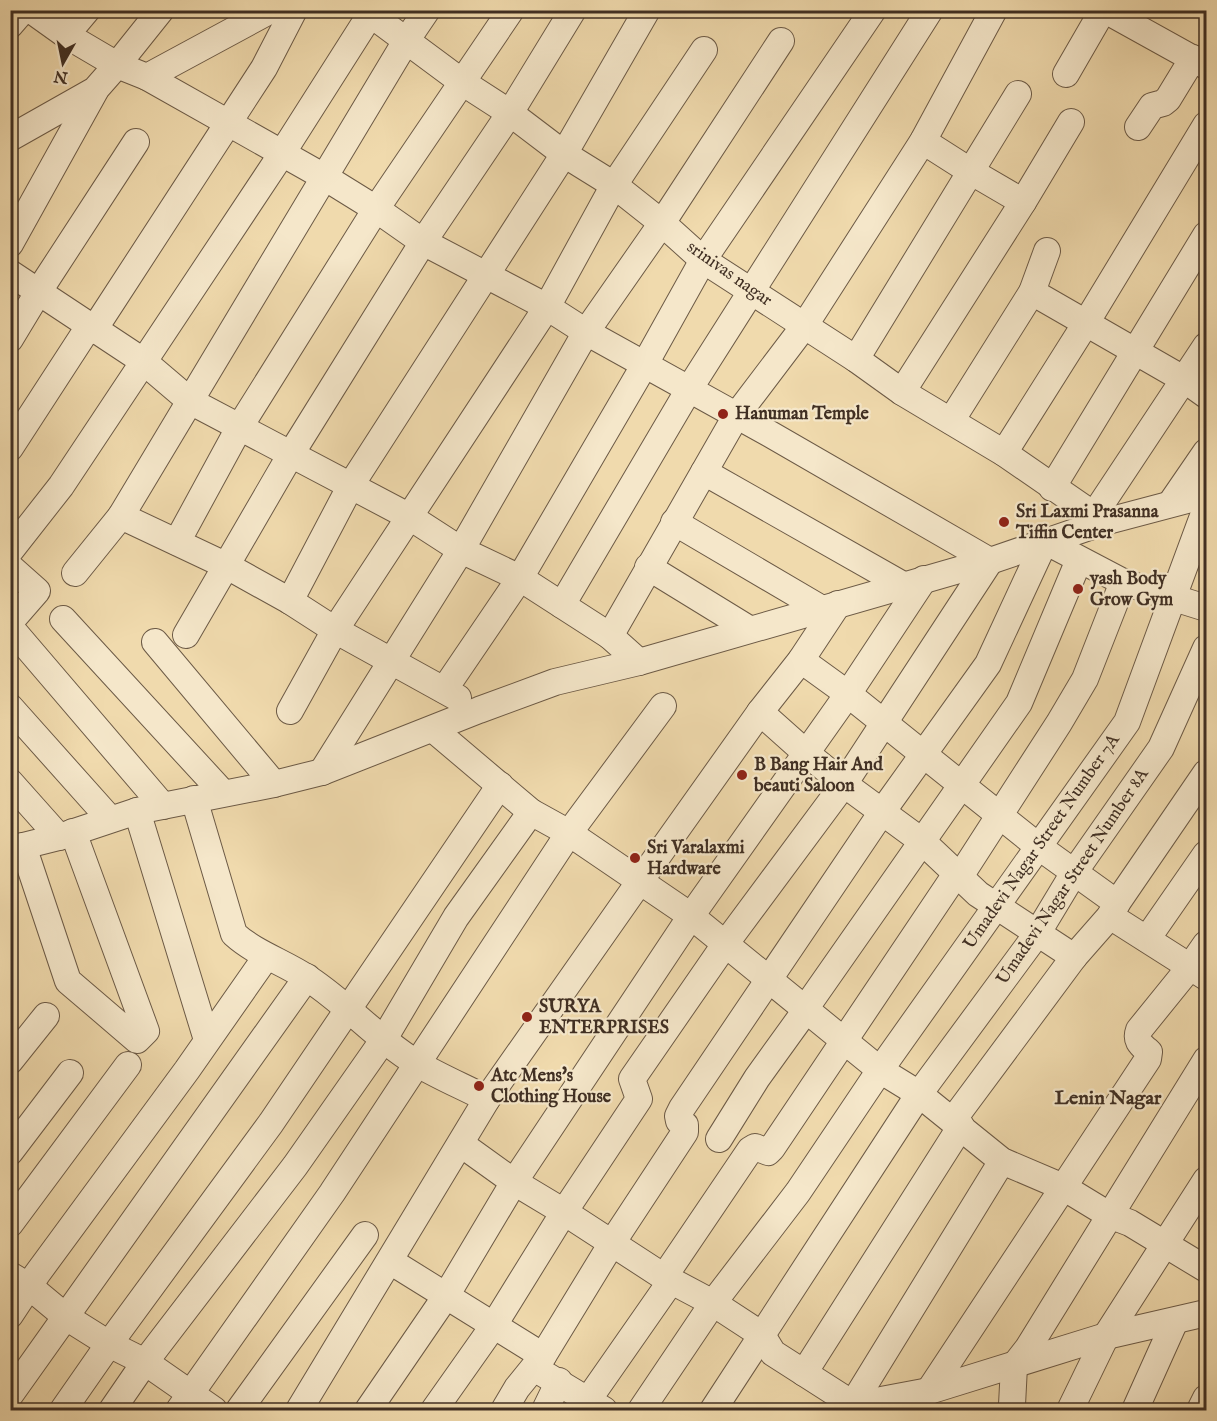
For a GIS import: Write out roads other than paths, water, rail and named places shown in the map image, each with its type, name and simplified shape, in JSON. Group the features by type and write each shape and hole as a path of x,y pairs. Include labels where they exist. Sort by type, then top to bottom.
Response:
{"street":[{"path":"10,25 24,10"},
{"path":"31,10 66,35 117,65 147,77 281,155 326,178 376,208 423,242 547,307 688,391 990,561"},
{"path":"66,35 87,10"},
{"path":"10,244 95,90 161,10"},
{"path":"147,77 271,10"},
{"path":"10,448 84,334 95,328 264,68 294,10"},
{"path":"75,573 121,516 326,178 406,41 427,10"},
{"path":"177,542 239,428 376,208 511,10"},
{"path":"186,634 291,454 423,242 510,113 573,10"},
{"path":"290,601 351,485 564,154 648,10"},
{"path":"444,690 520,578 703,260 873,10"},
{"path":"562,605 688,391 930,10"},
{"path":"610,636 736,416 805,325 923,141 994,10"},
{"path":"1066,74 1104,10 1201,56 1168,99 1152,106 1138,127"},
{"path":"10,551 61,486 281,155 367,13"},
{"name":"srinivas nagar","path":"367,13 510,113 564,154 614,185 662,223 703,260 805,325 902,392 1004,453 1099,518"},
{"path":"322,772 462,550 586,332 662,223 782,41"},
{"path":"290,711 335,630 547,307 614,185 704,50"},
{"path":"10,138 95,90"},
{"path":"856,359 1018,94"},
{"path":"902,392 1071,122"},
{"path":"1004,453 1206,125"},
{"path":"923,141 1023,202"},
{"path":"10,339 136,142"},
{"path":"1052,488 1206,235"},
{"path":"951,421 1032,292 1047,251"},
{"path":"10,273 143,362 190,401 410,516 462,550 520,578 610,636 639,662"},
{"path":"1032,292 1206,394"},
{"path":"1099,518 1206,346"},
{"path":"1171,503 1206,453"},
{"path":"704,472 914,582"},
{"path":"10,782 66,834 146,1030 136,1040 68,981 14,846 66,834 137,811 274,784 322,772 555,682 639,662 990,561 1099,518 1206,495"},
{"name":"Umadevi Nagar Street Number 7A","path":"641,1410 713,1303 798,1192 880,1070 1127,722 1206,508"},
{"path":"121,516 227,566 290,601 335,630 479,710"},
{"path":"674,522 830,607"},
{"path":"1045,541 1123,582 1206,608"},
{"path":"504,1410 517,1388 538,1362 685,1132 685,1125 679,1121 678,1116 682,1108 882,812 988,664 1045,541"},
{"path":"719,1139 757,1078 1019,703 1079,560"},
{"path":"434,1410 494,1325 564,1212 639,1099 632,1079 726,943 844,784 990,561"},
{"path":"10,567 37,591 10,622"},
{"path":"648,567 749,629"},
{"path":"368,1410 446,1296 514,1182 691,916 848,694 914,582"},
{"path":"390,1261 494,1325 559,1382 596,1405 668,1279 750,1150 755,1147 770,1151 844,1039 1000,816 1084,679 1123,582"},
{"path":"299,1410 488,1099 760,712 801,660 830,607"},
{"path":"63,619 223,793"},
{"path":"10,627 163,806"},
{"path":"154,642 274,784"},
{"name":"Umadevi Nagar Street Number 8A","path":"713,1410 919,1094 1037,934 1075,871 1161,748 1206,648"},
{"path":"801,660 848,694 1039,847 1075,871 1147,939 1198,972"},
{"path":"184,1403 332,1193 569,833 663,705"},
{"path":"10,707 110,819"},
{"path":"760,712 844,784 923,842 978,894 1074,957"},
{"path":"433,729 531,812 569,833 691,916 880,1070 919,1094 1002,1161 1063,1187 1164,1244 1204,1261"},
{"path":"804,1373 957,1123 1074,957 1114,910 1206,773"},
{"path":"63,1410 264,1132 500,785"},
{"path":"194,799 234,934 266,957 307,977 417,1064 488,1099"},
{"path":"137,811 207,1040"},
{"path":"112,1410 145,1362 295,1166 384,1039 456,917 531,812"},
{"path":"1147,939 1206,854"},
{"path":"929,1391 1148,1059 1149,1052 1138,1041 1139,1030 1198,972 1206,944"},
{"path":"20,1281 37,1274 266,957"},
{"path":"10,1395 307,977"},
{"path":"10,1061 46,1016"},
{"path":"1010,1410 1014,1366 1028,1348 1206,1060"},
{"path":"10,1224 128,1065"},
{"path":"10,1152 70,1073"},
{"path":"461,1144 514,1182 762,1335 773,1353 804,1373 849,1409"},
{"path":"849,1409 1002,1161"},
{"path":"1070,1410 1106,1336 1206,1180"},
{"path":"239,1410 365,1235"},
{"path":"20,1281 66,1317 109,1344 145,1362 184,1403 214,1410"},
{"path":"10,1315 20,1281"},
{"path":"849,1409 929,1391 1106,1336 1206,1313"},
{"path":"1135,1410 1175,1321"},
{"path":"545,1410 559,1382"},
{"path":"1200,1410 1206,1398"}],"place":[{"name":"Hanuman Temple","path":"723,414"},
{"name":"Sri Laxmi Prasanna Tiffin Center","path":"1004,522"},
{"name":"yash Body Grow Gym","path":"1078,589"},
{"name":"B Bang Hair And beauti Saloon","path":"742,775"},
{"name":"Sri Varalaxmi Hardware","path":"635,858"},
{"name":"SURYA ENTERPRISES","path":"527,1017"},
{"name":"Atc Mens's Clothing House","path":"479,1086"}],"district":[{"name":"Lenin Nagar","path":"1108,1098"}]}
